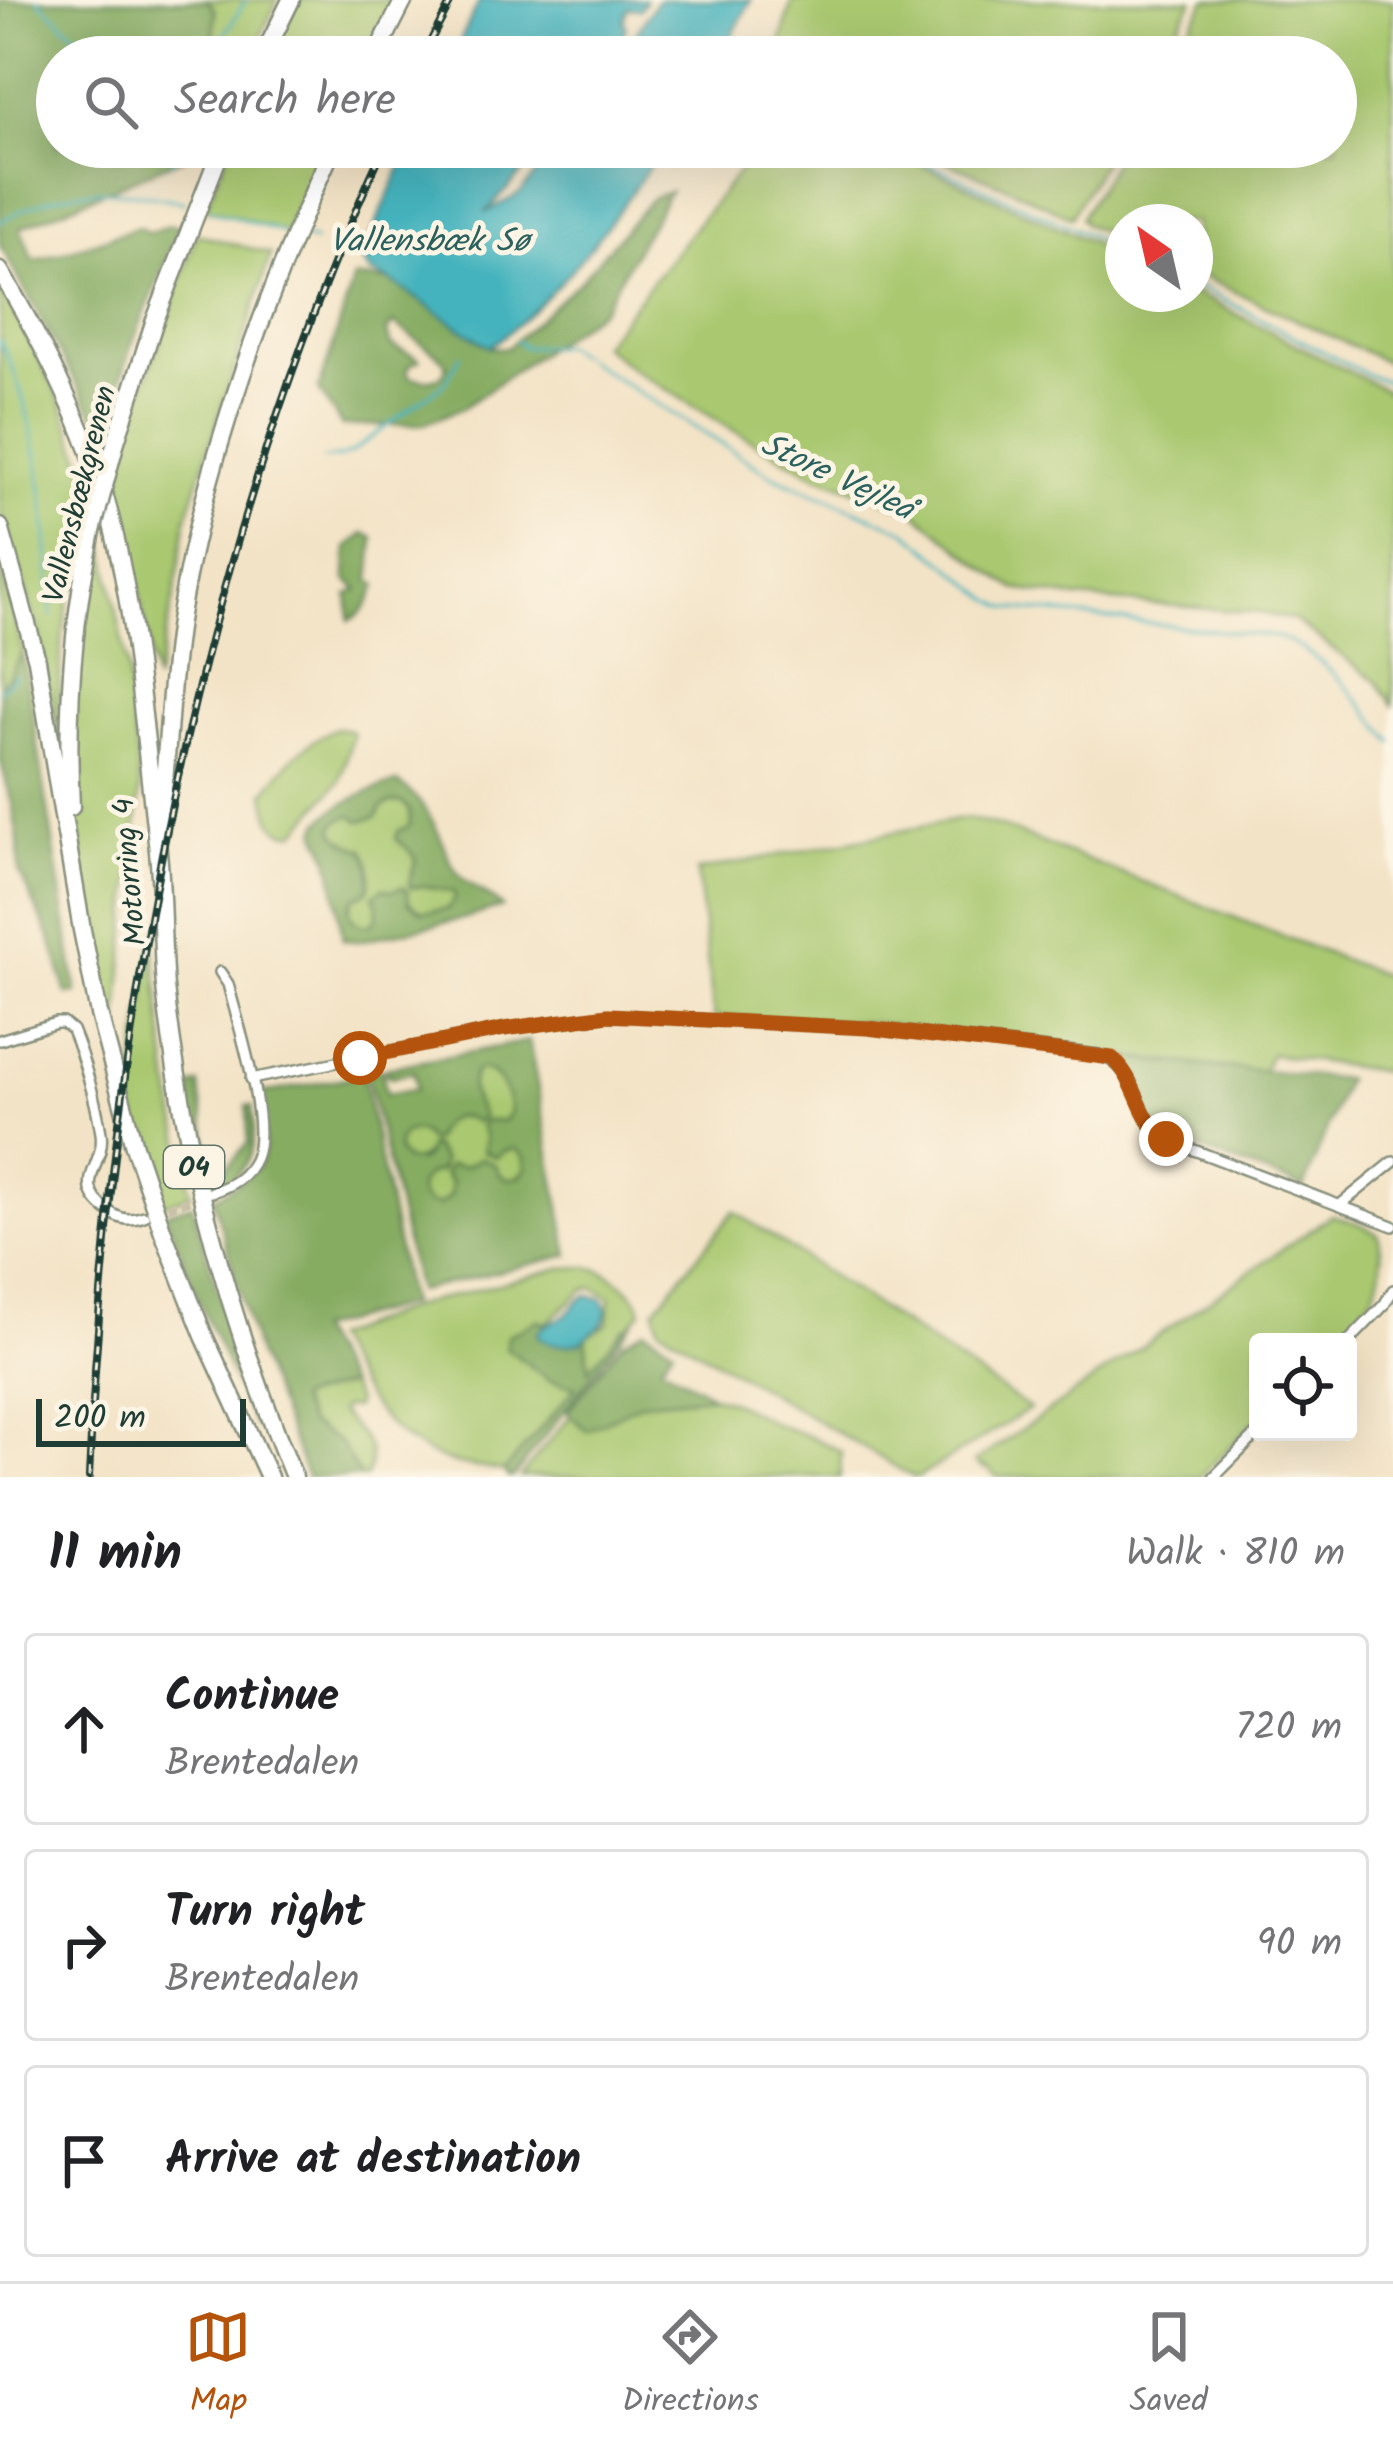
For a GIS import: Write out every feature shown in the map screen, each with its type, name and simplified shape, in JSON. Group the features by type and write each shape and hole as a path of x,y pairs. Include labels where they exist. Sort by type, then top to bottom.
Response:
{"highway":[{"path":"273,36 291,0"},
{"path":"386,36 404,0"},
{"name":"Vallensbækgrenen","path":"73,868 69,681 80,586 116,441 154,323 214,168"},
{"path":"157,844 172,668 204,502 251,349 324,168"},
{"name":"Motorring 4","path":"0,271 52,367 105,500 137,665 157,844 165,986 187,1134 220,1272 294,1477"},
{"name":"Motorring 4","path":"0,527 37,660 99,1014 134,1146 204,1336 269,1477"}],"street":[{"path":"212,1192 238,1180 255,1158 259,1127 228,984 220,972"},
{"path":"251,1079 504,1029 608,1015 868,1028 1112,1058 1127,1074 1154,1132 1393,1226"},
{"path":"0,1040 56,1023 72,1030 102,1139 91,1192 98,1204 120,1219 144,1216"},
{"path":"1340,1205 1393,1162"},
{"path":"1357,1333 1393,1290"},
{"path":"1214,1477 1250,1441"}],"green space":[{"path":"0,0 207,0 215,10 214,36 36,36 36,168 159,168 20,228 34,260 139,227 149,233 169,225 180,227 130,349 105,435 0,245"},
{"path":"207,0 278,0 261,36 214,36 215,10"},
{"path":"298,0 394,0 376,36 280,36"},
{"path":"792,0 1193,0 1173,36 783,36"},
{"path":"1206,0 1393,0 1393,365 1213,281 1213,204 1105,204 1105,233 1081,218 1110,168 1357,168 1357,36 1185,36"},
{"path":"221,168 314,168 286,233 205,208"},
{"path":"741,168 928,168 1105,249 1105,312 1213,312 1213,302 1393,392 1393,704 1377,682 1294,620 1015,589 912,510 818,476 633,369 602,345"},
{"path":"962,168 1099,168 1071,217"},
{"path":"669,192 602,309 463,408 424,424 342,426 319,390 354,278 391,281 489,347 507,348 582,279 652,198","holes":["393,323 447,366 442,376 410,377 410,365 420,360 390,344 387,331"]},
{"path":"197,234 271,254 187,517 155,682 132,552 114,489 124,445"},
{"path":"0,284 61,402 92,485 62,641 60,747 38,630 0,509"},
{"path":"101,526 127,666 140,787 118,1025 112,1037 88,927 72,763 77,631"},
{"path":"365,533 374,538 370,581 377,585 364,610 350,620 348,595 358,589 346,579 347,548"},
{"path":"0,564 23,653 0,690"},
{"path":"23,653 77,993 67,994 51,939 19,872 12,803 0,758 0,690"},
{"path":"336,728 353,734 340,781 296,832 281,830 272,822 265,793 296,755"},
{"path":"399,783 420,803 461,877 502,907 358,941 343,940 331,865 318,828 341,806","holes":["391,802 402,802 410,810 410,825 398,831 396,839 416,859 411,888 454,892 455,898 448,909 422,912 409,903 403,887 383,888 374,895 377,916 366,925 352,919 349,908 354,898 368,891 370,865 364,849 348,843 334,828 341,819 376,817"]},
{"path":"391,802 402,802 410,810 410,825 400,843 414,856 424,886 454,892 455,898 448,908 425,912 383,888 375,895 375,920 366,926 349,912 354,898 368,891 368,859 364,849 338,837 333,827 349,816 378,815"},
{"path":"967,818 1002,827 1393,979 1393,1062 1386,1072 1271,1054 1263,1071 1120,1057 871,1022 714,1017 697,871"},
{"path":"153,943 169,1078 191,1195 163,1205 130,1101"},
{"path":"529,1041 569,1255 417,1291 367,1074 382,1069 386,1094 416,1089 414,1072 392,1077 386,1068","holes":["482,1069 503,1086 510,1113 503,1121 484,1121 480,1126 485,1137 483,1151 497,1157 516,1149 525,1158 526,1169 508,1179 482,1158 465,1166 449,1165 444,1174 451,1183 450,1196 439,1205 429,1204 420,1195 419,1185 428,1174 440,1171 443,1161 432,1146 419,1161 405,1160 398,1152 400,1139 412,1131 433,1141 449,1119 476,1122 483,1117 472,1084 475,1072"]},
{"path":"1120,1057 1346,1079 1304,1188 1172,1139 1152,1123"},
{"path":"482,1069 503,1086 510,1113 503,1121 485,1121 480,1126 484,1151 497,1157 516,1149 525,1158 526,1169 512,1179 480,1158 465,1166 449,1165 444,1174 451,1183 450,1196 432,1205 422,1196 420,1186 426,1177 439,1172 443,1161 429,1146 420,1159 406,1160 398,1152 398,1141 413,1131 434,1139 450,1118 476,1122 482,1117 472,1089 475,1072"},
{"path":"363,1075 409,1304 316,1330 348,1385 297,1399 309,1424 340,1443 360,1477 307,1477 257,1354 213,1198 247,1177 262,1158 258,1094"},
{"path":"199,1084 212,1174 224,1170 248,1143 247,1106 252,1106 251,1153 241,1170 220,1185 206,1180 192,1121 189,1087"},
{"path":"192,1204 235,1349 266,1432 254,1425 165,1213"},
{"path":"734,1211 1030,1409 913,1477 659,1327 655,1309"},
{"path":"1332,1215 1378,1234 1378,1282 1342,1333 1249,1333 1249,1427 1200,1477 997,1477 975,1462"},
{"path":"587,1267 607,1273 629,1290 642,1311 588,1371 586,1337 608,1323 610,1298 592,1287 547,1323 537,1320 508,1336 577,1386 504,1472 447,1461 407,1440 377,1412 331,1338 417,1305 561,1268"},
{"path":"538,1320 547,1323 538,1332 581,1342 586,1337 589,1369 631,1325 513,1477 508,1477 504,1472 576,1387 549,1380 506,1348 507,1336"},
{"path":"645,1329 673,1348 661,1365 713,1396 642,1402 587,1431 567,1412 623,1342"},
{"path":"348,1385 356,1401 354,1408 339,1411 368,1448 366,1477 360,1477 340,1443 309,1424 296,1399"},
{"path":"712,1396 841,1452 840,1477 520,1477 571,1415 587,1430 642,1402"}],"water":[{"path":"480,0 646,0 640,9 628,8 622,36 462,36"},
{"path":"657,0 751,0 732,36 634,36"},
{"name":"Vallensbæk Sø","path":"401,168 527,168 485,213 520,193 541,168 648,168 562,281 489,347 391,281 371,273 362,256"},
{"path":"588,1295 602,1299 607,1313 602,1324 581,1342 552,1343 538,1336 538,1332"}],"waterway":[{"path":"38,0 77,36"},
{"path":"224,36 246,0"},
{"name":"Store Vejleå","path":"937,168 1105,242"},
{"path":"0,222 47,200 90,191 184,202"},
{"path":"210,210 282,232"},
{"path":"306,239 315,241"},
{"name":"Store Vejleå","path":"1213,294 1393,384"},
{"path":"0,341 34,442 45,511 52,617"},
{"name":"Store Vejleå","path":"516,341 524,347 564,346 773,476 906,531 1008,608 1277,637 1294,644 1341,681 1393,742"},
{"path":"323,459 352,452 445,383 461,355"},
{"path":"0,690 16,675"}],"tunnel":[{"path":"155,1212 201,1196"}],"railway":[{"path":"433,36 452,0"},
{"path":"89,1477 117,1139 174,797 213,629 261,464 318,302 375,168"}],"route":[{"path":"360,1058 588,1016 868,1028 1112,1058 1127,1074 1154,1132 1166,1139"}]}
